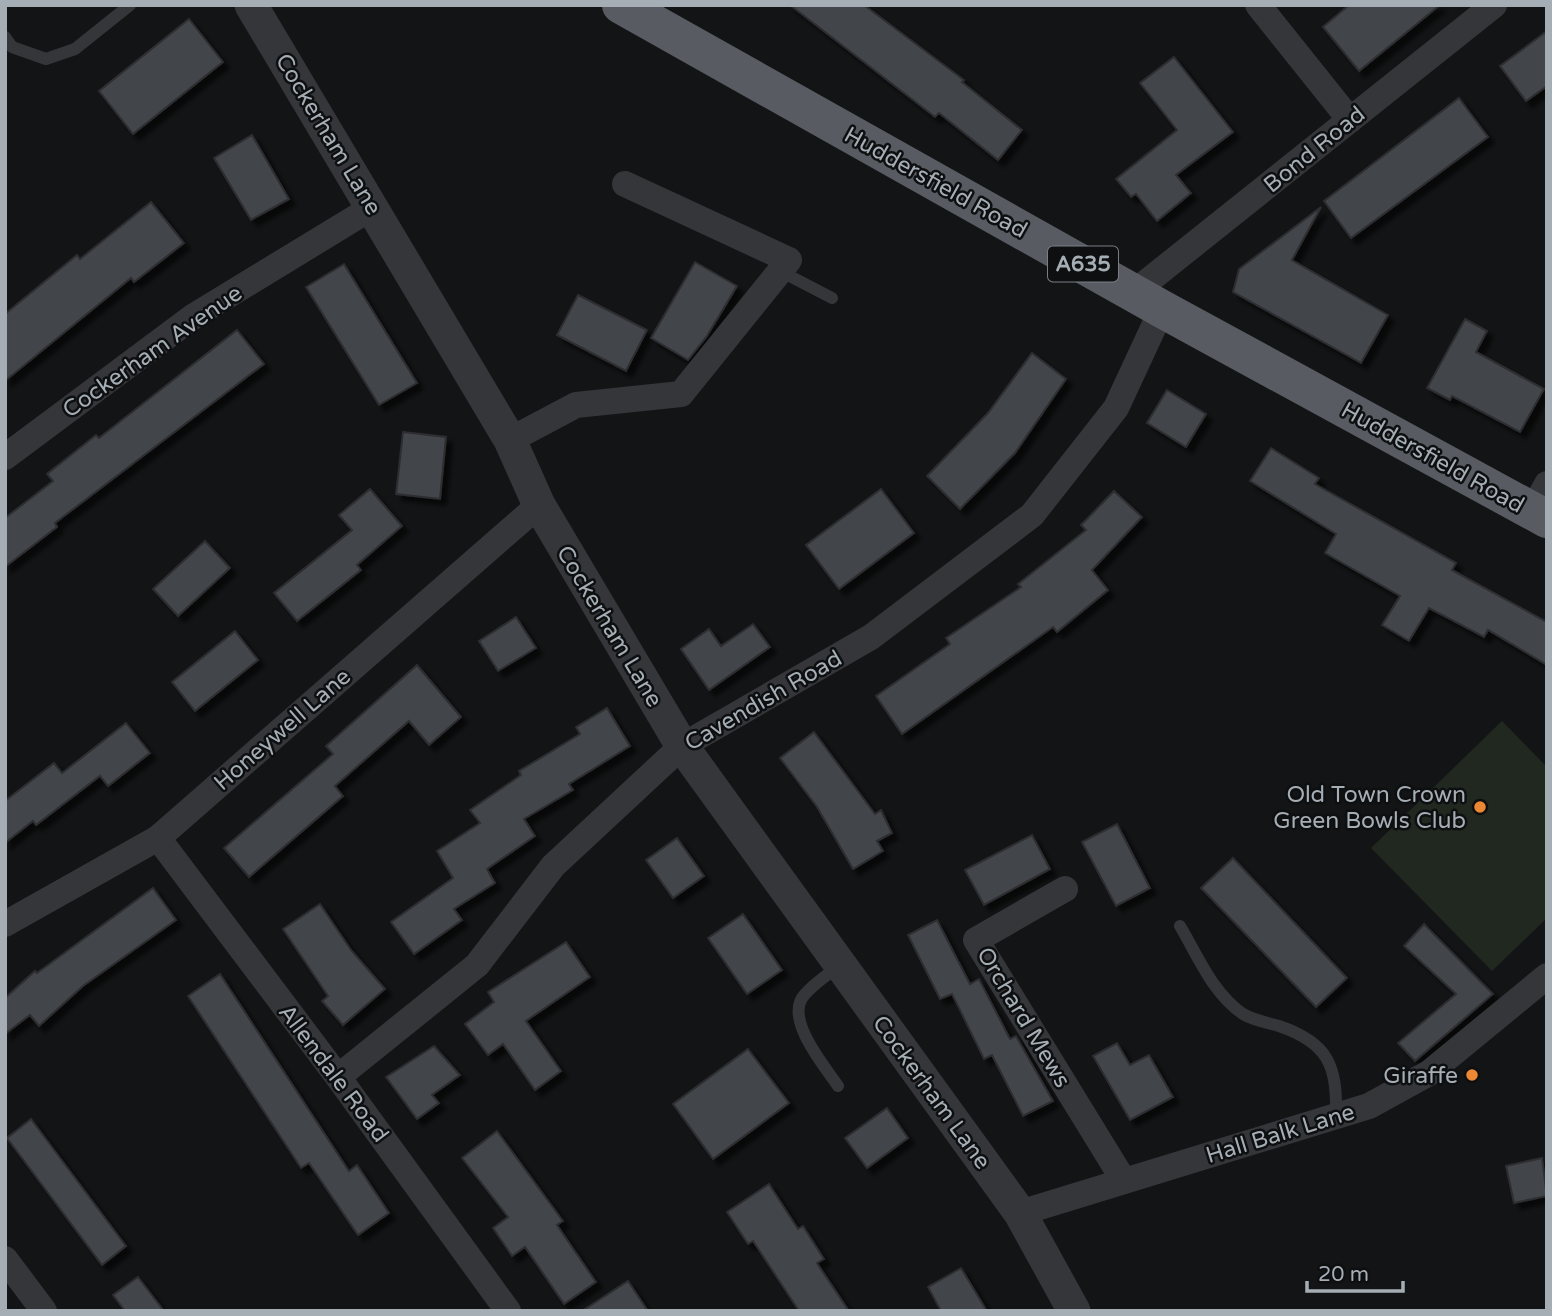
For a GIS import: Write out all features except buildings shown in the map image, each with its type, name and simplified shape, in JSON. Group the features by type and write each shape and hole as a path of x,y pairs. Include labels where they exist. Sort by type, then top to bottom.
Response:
{"highway":[{"name":"Huddersfield Road","path":"621,5 1148,301 1542,505"}],"street":[{"name":"Cockerham Lane","path":"251,5 510,440 539,505 682,746 1020,1213 1074,1311"},
{"path":"1258,5 1350,120"},
{"name":"Bond Road","path":"1148,301 1350,120 1494,5"},
{"path":"510,440 576,405 681,394 789,260 625,184"},
{"name":"Cockerham Avenue","path":"5,457 194,316 373,207"},
{"name":"Cavendish Road","path":"338,1077 477,965 553,866 682,746 871,637 1032,515 1116,408 1148,301"},
{"name":"Honeywell Lane","path":"5,924 158,838 539,505"},
{"name":"Allendale Road","path":"158,838 338,1077 508,1311"},
{"name":"Orchard Mews","path":"1065,889 976,940 1124,1181"},
{"name":"Hall Balk Lane","path":"1020,1213 1369,1106 1429,1073 1547,976"},
{"path":"5,1259 44,1311"}],"lane":[{"path":"5,37 12,47 46,59 75,49 130,5"},
{"path":"780,271 832,298"},
{"path":"1180,926 1217,989 1244,1014 1302,1034 1327,1055 1337,1083 1336,1116"},
{"path":"838,1086 809,1043 799,1016 800,1004 805,994 840,965"}],"shaded area":[{"name":"Old Town Crown Green Bowls Club","path":"1502,721 1547,767 1547,918 1492,971 1371,848"}],"place":[{"name":"Old Town Crown Green Bowls Club","path":"1480,807"},
{"name":"Giraffe","path":"1472,1075"}]}
